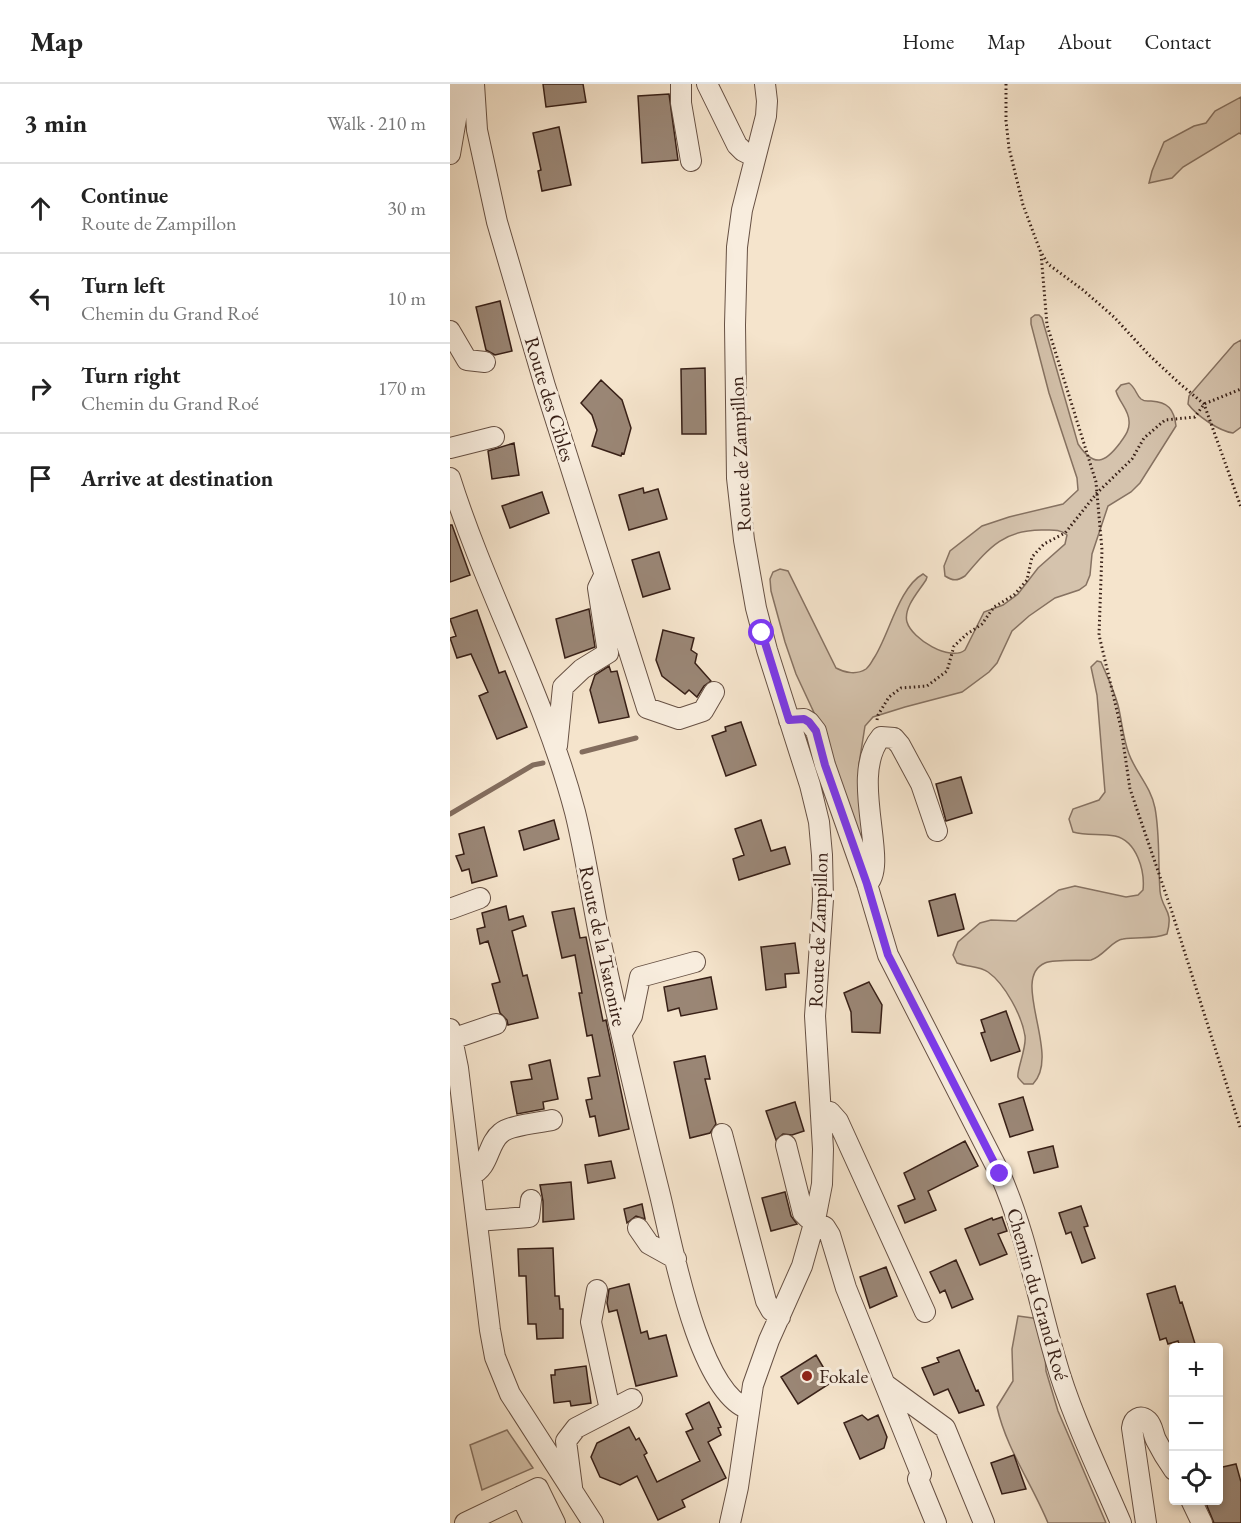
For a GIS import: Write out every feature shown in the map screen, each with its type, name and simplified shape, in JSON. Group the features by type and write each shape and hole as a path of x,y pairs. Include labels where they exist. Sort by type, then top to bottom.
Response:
{"street":[{"path":"450,154 456,119 458,84"},
{"name":"Route des Cibles","path":"474,84 477,130 497,222 545,386 647,708 679,719 703,711 714,692"},
{"path":"681,84 681,103 691,161"},
{"path":"707,84 738,146 743,152 755,157"},
{"name":"Route de Zampillon","path":"730,1523 738,1487 748,1409 756,1375 800,1273 815,1220 822,1184 822,1111 815,1016 823,899 819,822 810,785 767,650 751,587 737,478 736,256 742,210 766,116 765,84"},
{"path":"450,331 467,360 485,362"},
{"path":"450,447 494,437"},
{"name":"Route de la Tsatonire","path":"450,478 463,518 547,724 575,812 622,1033 691,1321 717,1379 739,1405 748,1409"},
{"path":"556,754 563,687 582,669 608,653 598,588 606,574"},
{"name":"Chemin du Grand Roé","path":"789,720 804,719 816,731 825,765 867,884 888,955 1000,1174 1014,1207 1062,1382 1121,1523"},
{"path":"867,884 873,877 875,866 868,807 868,771 874,748 881,737 894,738 900,745 921,784 937,831"},
{"path":"450,909 480,898"},
{"path":"622,1033 632,1016 640,977 695,962"},
{"path":"496,1024 451,1034 458,1068 492,1344 500,1370 515,1403 593,1523"},
{"path":"822,1111 830,1112 838,1121 925,1312"},
{"path":"471,1175 480,1171 500,1133 510,1128 552,1120"},
{"path":"722,1134 766,1302 771,1310 780,1317"},
{"path":"786,1145 802,1210 805,1216 825,1227 830,1235 846,1288 921,1474 918,1479 936,1523"},
{"path":"477,1221 529,1217 531,1200"},
{"path":"638,1228 649,1244 676,1258"},
{"path":"597,1290 591,1322 610,1410"},
{"path":"886,1385 945,1428 984,1523"},
{"path":"573,1492 566,1441 576,1428 632,1399"},
{"path":"1146,1523 1132,1428 1135,1419 1147,1420 1151,1425 1155,1438 1169,1463"},
{"path":"465,1523 538,1488 555,1523"},
{"path":"521,1496 534,1523"},
{"path":"1193,1505 1202,1523"}],"path":[{"path":"1006,84 1009,148 1023,205 1041,253 1048,264 1114,317 1149,355 1204,404 1241,507"},
{"path":"1041,253 1047,325 1096,482 1102,550 1099,635 1121,728 1130,789 1171,909 1241,1130"},
{"path":"879,740 878,715 889,697 901,688 927,686 947,670 954,646 982,624 994,607 1014,595 1027,580 1032,557 1044,544 1065,533 1097,493 1132,459 1143,438 1165,420 1195,417 1204,404 1241,389"}],"shaded area":[{"path":"1241,97 1241,134 1239,133 1183,167 1172,178 1149,183 1164,142 1194,126 1206,123 1215,111"},
{"path":"1035,315 1042,318 1078,444 1089,457 1099,460 1109,455 1127,433 1129,417 1116,391 1121,385 1129,383 1142,400 1166,405 1174,415 1176,426 1140,483 1131,492 1108,506 1092,554 1090,575 1086,585 1079,590 1055,598 1029,616 1012,631 997,663 989,672 962,692 873,717 865,726 859,764 861,823 866,844 862,851 823,732 796,674 785,642 771,591 770,579 773,572 780,569 788,571 836,668 843,671 859,672 869,666 907,589 923,574 927,577 926,580 907,611 906,617 910,629 932,647 941,651 958,653 965,650 984,612 1003,605 1018,594 1038,568 1065,544 1067,535 1059,531 1044,530 1018,533 1008,537 998,542 965,576 957,580 945,576 944,566 950,551 982,526 1063,504 1078,490 1077,478 1049,393 1031,324 1031,318"},
{"path":"1241,340 1241,427 1233,433 1209,422 1188,404 1189,396 1234,344"},
{"path":"1097,661 1101,662 1114,694 1129,754 1153,800 1158,828 1160,891 1169,926 1167,934 1161,936 1119,940 1091,960 1049,962 1035,971 1032,984 1033,1000 1042,1055 1040,1071 1033,1084 1024,1084 1018,1078 1018,1074 1025,1036 1012,1001 1001,984 988,972 957,963 953,955 958,942 980,923 991,920 1016,921 1059,890 1075,886 1126,897 1138,895 1143,890 1141,866 1129,844 1115,836 1073,832 1069,819 1073,809 1099,800 1105,792 1097,695 1091,667"},
{"path":"1018,1316 1040,1319 1046,1371 1058,1411 1106,1523 1048,1523 1007,1437 997,1407 1013,1381 1012,1349"},
{"path":"507,1430 533,1468 482,1490 470,1445"}],"building":[{"path":"543,84 583,84 586,102 546,107"},
{"path":"669,94 678,160 642,163 638,96"},
{"path":"559,127 571,185 542,191 538,171 541,170 533,133"},
{"path":"500,301 512,351 495,355 486,350 476,307"},
{"path":"705,368 706,434 682,434 681,369"},
{"path":"601,380 622,400 631,428 624,454 622,453 621,456 592,446 597,430 592,415 581,403"},
{"path":"514,443 519,475 492,479 488,451"},
{"path":"643,488 644,493 658,489 667,519 629,530 619,495"},
{"path":"542,492 549,513 510,528 502,506"},
{"path":"450,525 452,525 470,575 450,582"},
{"path":"659,552 670,589 643,597 632,560"},
{"path":"589,609 595,647 565,658 556,619"},
{"path":"477,610 499,673 505,671 527,727 497,739 479,696 488,692 471,654 457,658 450,638 456,636 450,619"},
{"path":"663,630 694,638 691,650 697,654 695,663 711,681 704,686 697,697 689,690 685,694 662,676 656,660"},
{"path":"609,666 611,672 617,671 629,717 599,723 590,690 595,675"},
{"path":"741,722 756,765 726,776 712,736 726,731 725,727"},
{"path":"961,777 972,813 946,821 936,784"},
{"path":"554,820 559,839 524,850 519,831"},
{"path":"761,820 771,851 785,847 790,864 739,880 733,859 744,855 735,829"},
{"path":"484,827 497,876 472,883 469,869 462,871 456,856 464,854 459,834"},
{"path":"955,894 964,929 938,936 929,901"},
{"path":"506,906 509,920 523,916 526,926 512,931 523,976 527,975 538,1018 508,1025 507,1020 500,1013 492,984 500,982 488,941 480,944 477,929 485,927 482,913"},
{"path":"574,908 580,938 586,937 629,1129 599,1136 595,1116 590,1117 586,1100 592,1099 588,1078 600,1076 592,1035 587,1036 575,955 562,958 552,912"},
{"path":"795,943 799,973 785,974 786,987 766,990 761,947"},
{"path":"711,977 717,1009 681,1016 679,1008 668,1011 664,987"},
{"path":"869,982 882,1005 880,1033 852,1032 851,1012 844,993"},
{"path":"1006,1011 1020,1051 991,1061 981,1033 985,1032 981,1020"},
{"path":"705,1056 710,1079 705,1079 716,1124 710,1133 690,1138 674,1062"},
{"path":"550,1060 558,1099 543,1102 544,1109 517,1114 511,1082 532,1079 529,1065"},
{"path":"1023,1097 1033,1130 1010,1137 999,1104"},
{"path":"795,1102 804,1131 792,1135 783,1134 776,1140 766,1111"},
{"path":"965,1141 978,1166 928,1191 936,1210 905,1223 898,1206 915,1199 904,1173"},
{"path":"1053,1146 1058,1167 1034,1173 1028,1152"},
{"path":"611,1161 615,1178 588,1183 585,1165"},
{"path":"571,1182 574,1219 543,1222 540,1185"},
{"path":"785,1192 791,1216 797,1224 771,1231 762,1198"},
{"path":"642,1204 645,1219 636,1216 627,1223 624,1209"},
{"path":"1081,1206 1088,1226 1084,1227 1095,1258 1082,1263 1071,1232 1066,1234 1059,1213"},
{"path":"1002,1217 1007,1231 998,1234 1007,1254 980,1265 965,1229 992,1218 993,1220"},
{"path":"553,1248 555,1296 559,1296 560,1309 563,1309 563,1338 537,1339 536,1324 528,1324 526,1276 519,1276 518,1249"},
{"path":"956,1260 973,1299 952,1308 945,1290 940,1293 930,1272"},
{"path":"886,1267 897,1296 870,1308 860,1277"},
{"path":"629,1284 641,1333 647,1331 649,1339 666,1335 677,1376 636,1386 617,1310 609,1312 607,1303 609,1289"},
{"path":"1175,1286 1195,1343 1179,1343 1178,1341 1168,1344 1166,1338 1160,1340 1147,1294"},
{"path":"959,1350 984,1405 959,1413 948,1389 934,1395 922,1368 939,1362 937,1358"},
{"path":"816,1355 832,1382 798,1404 781,1377"},
{"path":"586,1366 591,1403 571,1406 570,1401 554,1403 551,1375 555,1375 555,1370"},
{"path":"709,1402 721,1427 718,1428 721,1435 708,1442 726,1478 682,1500 685,1507 658,1520 637,1476 620,1485 600,1477 591,1457 597,1443 629,1427 636,1440 639,1438 647,1453 644,1455 657,1482 700,1461 686,1432 693,1429 686,1414"},
{"path":"862,1415 868,1420 878,1415 887,1437 884,1448 860,1459 844,1423"},
{"path":"1014,1455 1026,1489 1002,1494 991,1463"},
{"path":"1236,1464 1241,1482 1241,1523 1214,1523 1207,1506 1223,1505 1223,1467"}],"waterway":[{"path":"582,752 636,738"},
{"path":"450,814 533,765 543,763"}],"place":[{"name":"Fokale","path":"807,1376"}],"route":[{"path":"762,633 789,720 804,719 816,731 825,765 867,884 888,955 1000,1174"}]}
